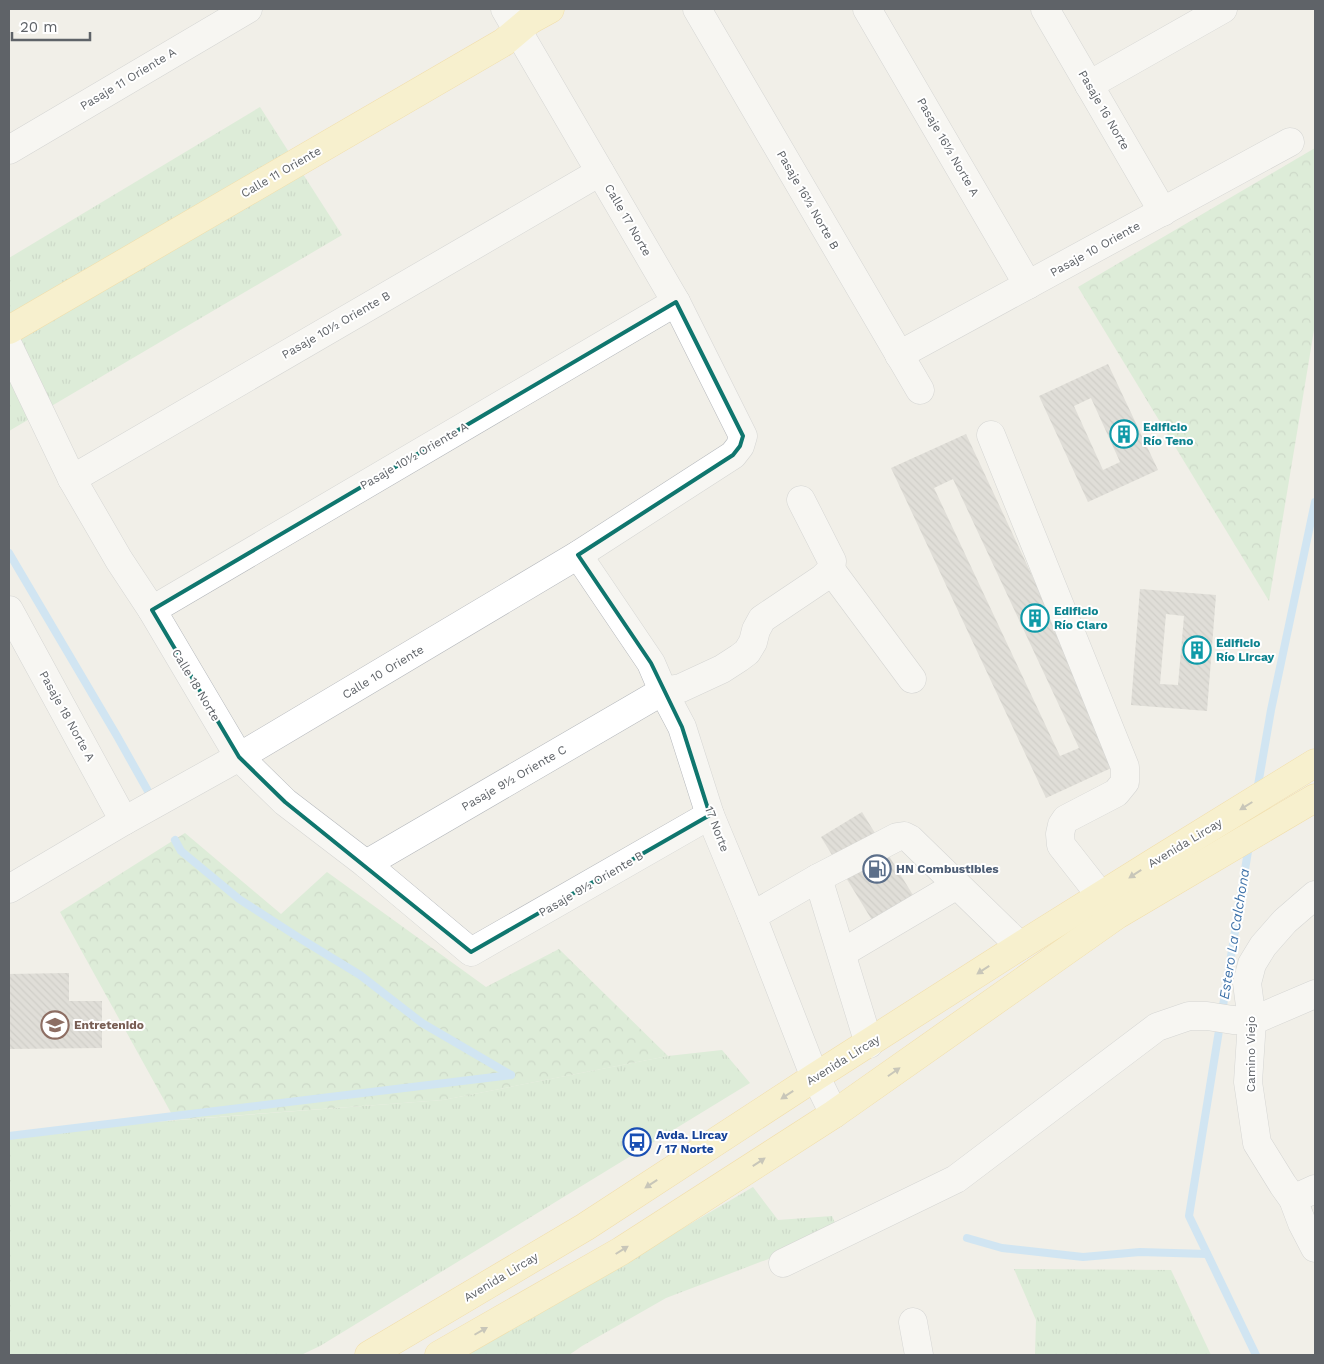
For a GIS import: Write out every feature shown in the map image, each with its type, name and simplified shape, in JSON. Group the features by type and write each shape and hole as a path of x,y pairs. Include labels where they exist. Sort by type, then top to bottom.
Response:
{"main road":[{"name":"Calle 11 Oriente","path":"9,330 504,42 512,19 530,20 550,9"},
{"name":"Avenida Lircay","path":"369,1355 585,1227 1020,946 1315,763"},
{"path":"439,1355 621,1251 834,1114 1116,915 1315,798"}],"street":[{"name":"Pasaje 11 Oriente A","path":"9,150 248,9"},
{"name":"Pasaje 16½ Norte B","path":"697,9 920,390"},
{"name":"Pasaje 16½ Norte A","path":"867,9 1028,285"},
{"name":"Pasaje 16 Norte","path":"1045,9 1163,212"},
{"path":"1089,85 1223,9"},
{"name":"Calle 17 Norte","path":"512,19 676,302 743,436"},
{"name":"Pasaje 10 Oriente","path":"899,355 1290,142"},
{"name":"Pasaje 10½ Oriente B","path":"72,479 600,172"},
{"name":"Pasaje 10½ Oriente A","path":"152,610 676,302"},
{"name":"Calle 18 Norte","path":"9,347 72,479 239,757 285,802 366,864 471,952"},
{"path":"991,435 1125,767 1125,782 1116,794 1066,819 1060,834 1061,845 1101,896"},
{"name":"Calle 10 Oriente","path":"9,889 124,821 239,757 578,555 733,455 740,446 743,436"},
{"path":"802,500 832,561 830,570 912,679"},
{"name":"17 Norte","path":"578,555 651,663 662,691 682,727 710,815 815,1077 834,1114"},
{"name":"Pasaje 9½ Oriente C","path":"366,864 662,691 682,688 722,669 747,652 762,618 823,578 830,570"},
{"name":"Pasaje 18 Norte A","path":"9,610 124,821"},
{"name":"Pasaje 9½ Oriente B","path":"471,952 710,815"},
{"path":"752,916 818,878 897,837 904,836 910,838 1020,946"},
{"path":"818,878 868,1044"},
{"path":"842,954 957,885"},
{"name":"Camino Viejo","path":"1315,895 1285,921 1263,946 1252,964 1230,1019 1248,1082 1257,1143 1283,1185 1304,1194 1302,1223 1315,1248"},
{"path":"783,1263 956,1179 1157,1027 1190,1016 1230,1019 1315,994"},
{"path":"913,1322 919,1355"}],"highlighted area":[{"path":"676,302 743,436 740,446 733,455 578,555 651,663 682,727 710,815 471,952 285,802 239,757 152,610"}],"green space":[{"path":"260,107 342,235 9,431 9,258"},
{"path":"1315,148 1315,324 1269,601 1078,287"},
{"path":"185,833 281,914 327,872 486,987 559,949 668,1056 443,1100 175,1120 60,912"},
{"path":"722,1050 750,1083 320,1346 301,1355 9,1355 9,1133 443,1100 668,1056"},
{"path":"753,1187 778,1220 832,1216 839,1232 666,1298 569,1355 467,1355"},
{"path":"1014,1269 1171,1270 1211,1355 1035,1355 1036,1320"}],"building":[{"name":"Edificio Río Teno","path":"1108,364 1158,470 1088,502 1039,396","holes":["1091,398 1120,462 1103,470 1074,406"]},
{"name":"Edificio Río Claro","path":"966,434 1120,764 1046,798 891,468","holes":["953,479 1079,748 1060,756 934,488"]},
{"name":"Edificio Río Lircay","path":"1140,589 1216,595 1207,711 1131,705","holes":["1166,614 1184,616 1178,685 1160,684"]},
{"path":"862,812 916,900 875,925 821,837"},
{"name":"Entretenido","path":"69,973 69,1001 102,1001 102,1048 9,1049 9,974"}],"waterway":[{"name":"Estero La Calchona","path":"1257,791 1271,710 1315,502"},
{"path":"9,553 153,800"},
{"path":"175,840 181,851 239,899 360,975 422,1023 511,1075"},
{"name":"Estero La Calchona","path":"1249,845 1189,1216 1256,1355"},
{"path":"9,1136 511,1075"},
{"path":"967,1238 1002,1248 1083,1257 1140,1252 1207,1254"}],"place":[{"name":"Edificio Río Teno","path":"1124,434"},
{"name":"Edificio Río Claro","path":"1035,618"},
{"name":"Edificio Río Lircay","path":"1197,650"},
{"name":"HN Combustibles","path":"877,869"},
{"name":"Entretenido","path":"55,1025"},
{"name":"Avda. Lircay / 17 Norte","path":"637,1142"}]}
